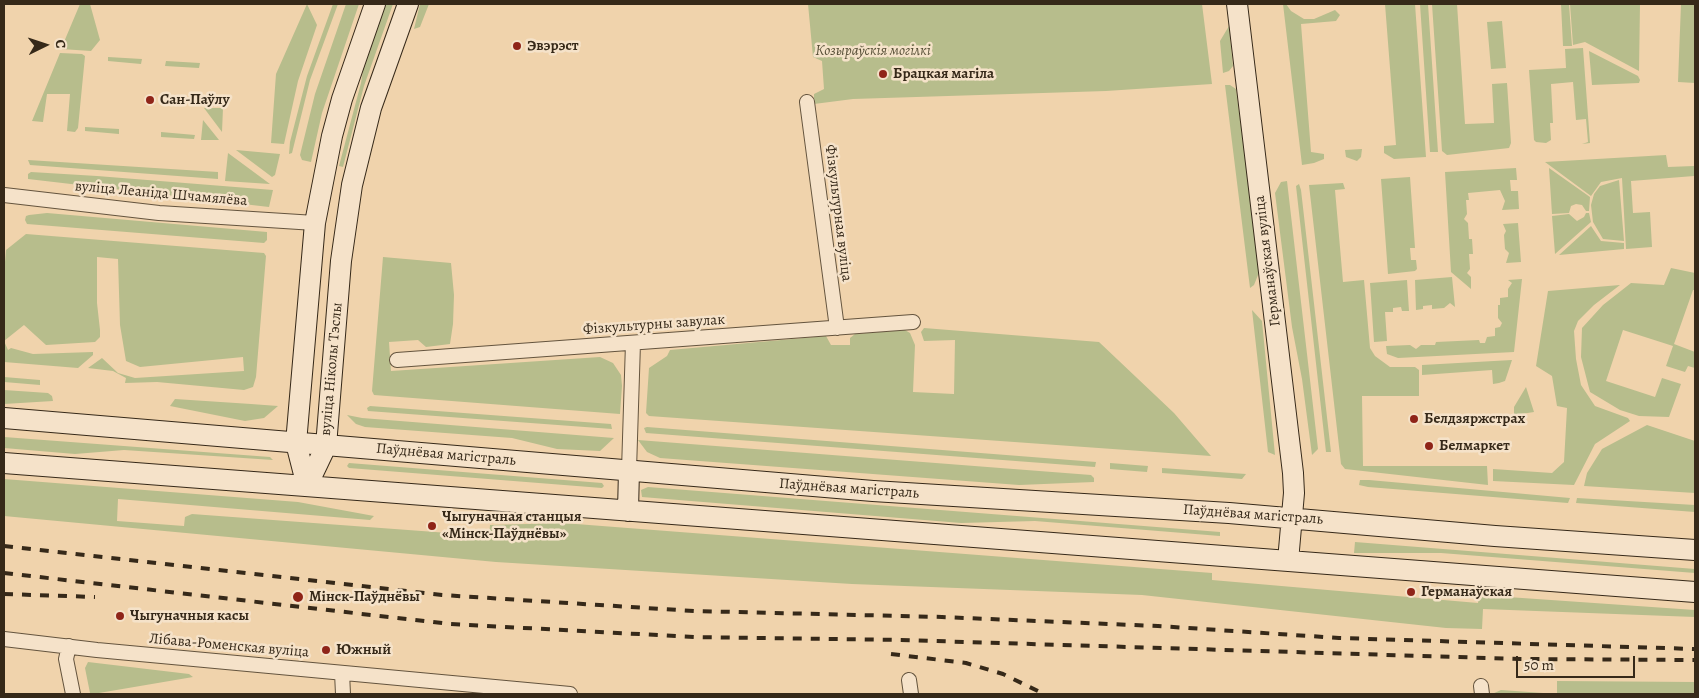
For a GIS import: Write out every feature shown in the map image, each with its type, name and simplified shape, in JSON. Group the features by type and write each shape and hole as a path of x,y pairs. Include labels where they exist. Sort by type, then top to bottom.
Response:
{"main road":[{"name":"вуліца Ніколы Тэслы","path":"307,486 296,443 315,223 339,108 375,4"},
{"name":"вуліца Ніколы Тэслы","path":"307,486 326,446 345,226 352,185 371,108 408,4"},
{"name":"Германаўская вуліца","path":"1237,4 1292,465 1294,493 1288,562"},
{"path":"315,223 345,226"},
{"name":"Паўднёвая магістраль","path":"4,418 873,491 1291,518 1505,537 1695,550"},
{"path":"4,463 1695,592"},
{"path":"628,511 629,470"}],"street":[{"name":"Фізкультурная вуліца","path":"807,102 837,328"},
{"name":"вуліца Леаніда Шчамялёва","path":"4,195 159,213 315,223"},
{"name":"Фізкультурны завулак","path":"397,360 913,322"},
{"path":"629,470 633,343"},
{"name":"Лібава-Роменская вуліца","path":"4,639 570,694"},
{"path":"69,646 66,659 73,694"},
{"path":"342,673 343,694"},
{"path":"909,680 912,694"}],"green space":[{"path":"80,4 90,4 100,40 91,51 61,49"},
{"path":"307,4 317,25 298,81 284,144 271,143 276,74"},
{"path":"333,4 338,4 310,80 292,153 289,154 290,142 307,76"},
{"path":"346,4 359,4 322,113 311,162 302,160 300,155 315,94"},
{"path":"381,4 393,4 364,86 343,167 339,166 361,83 368,38"},
{"path":"420,4 429,4 420,27 414,29"},
{"name":"Козыраўскія могілкі","path":"808,4 1202,4 1212,84 1106,91 853,99 814,104 814,94 824,89 822,61 813,57"},
{"path":"1283,4 1286,4 1291,11 1304,19 1314,19 1335,10 1340,15 1336,21 1301,24 1311,152 1324,154 1324,159 1302,165"},
{"path":"1385,4 1415,4 1426,157 1394,159 1384,153 1384,146 1396,145"},
{"path":"1420,4 1428,4 1438,152 1430,152"},
{"path":"1432,4 1457,4 1465,124 1494,123 1492,84 1507,83 1511,143 1509,148 1447,155 1442,151"},
{"path":"1561,4 1569,4 1572,46 1563,46"},
{"path":"1570,4 1640,4 1639,71 1585,42 1573,45"},
{"path":"1681,4 1695,4 1695,83 1678,82"},
{"path":"1502,21 1506,68 1491,69 1487,22"},
{"path":"1229,26 1233,66 1229,71 1223,73 1220,41"},
{"path":"1583,48 1590,143 1582,144 1588,142 1586,119 1576,120 1573,82 1551,84 1553,123 1550,123 1551,140 1546,143 1536,142 1534,140 1529,70 1566,68 1565,49"},
{"path":"1589,51 1638,76 1639,83 1592,85"},
{"path":"60,53 82,54 85,56 78,128 75,132 67,131 70,94 47,94 43,122 32,121"},
{"path":"108,57 142,59 141,64 108,61"},
{"path":"166,61 200,63 199,68 165,66"},
{"path":"1225,85 1230,85 1236,89 1260,270 1254,285 1250,288"},
{"path":"204,108 223,108 222,132"},
{"path":"203,120 219,140 201,140"},
{"path":"85,127 119,129 119,134 85,131"},
{"path":"161,132 195,135 194,139 161,137"},
{"path":"1362,149 1361,157 1357,161 1346,157 1345,150"},
{"path":"236,150 280,154 275,175 272,177"},
{"path":"228,153 270,184 225,181"},
{"path":"1666,155 1668,167 1694,166 1694,176 1631,181 1633,213 1650,212 1652,247 1626,249 1622,178 1601,182 1591,196 1545,162"},
{"path":"28,160 218,172 218,179 30,165"},
{"path":"1516,168 1517,180 1510,180 1511,191 1518,191 1519,209 1502,210 1505,201 1500,190 1468,193 1469,200 1466,200 1467,214 1464,219 1468,223 1469,239 1472,239 1473,254 1469,254 1470,269 1467,273 1471,277 1471,289 1451,272 1445,172"},
{"path":"1549,168 1590,197 1589,211 1586,211 1582,205 1576,204 1571,206 1569,213 1552,214"},
{"path":"31,172 273,190 269,207 28,179 28,174"},
{"path":"1410,177 1415,248 1410,248 1411,260 1416,260 1417,269 1415,271 1388,274 1381,179"},
{"path":"1619,180 1624,241 1603,239 1593,222 1591,205 1594,194 1600,186"},
{"path":"1287,181 1318,449 1312,455 1302,379 1292,327 1275,193 1281,182"},
{"path":"1343,183 1345,189 1335,190 1343,282 1364,280 1370,348 1375,356 1390,367 1415,367 1419,370 1419,396 1362,396 1363,466 1487,466 1488,485 1345,469 1341,464 1309,185"},
{"path":"1299,184 1331,452 1326,452 1296,186"},
{"path":"47,213 267,232 267,240 264,243 27,224 25,220 26,216 29,215"},
{"path":"1586,213 1589,213 1591,222 1555,254 1552,216 1569,214 1577,221 1584,217"},
{"path":"1518,223 1521,262 1506,263 1509,253 1505,249 1504,235 1506,231 1503,224"},
{"path":"1591,226 1601,241 1624,243 1624,249 1559,255"},
{"path":"26,234 264,253 266,256 256,377 253,387 244,390 157,382 125,383 126,378 113,371 88,368 102,358 118,373 135,378 244,371 243,357 140,367 126,361 120,325 118,259 97,257 97,303 100,337 95,342 46,345 24,325 4,341 6,250"},
{"path":"383,257 451,263 454,295 450,344 426,347 418,340 389,342 391,371 600,357 613,363 621,375 620,414 374,395 372,391"},
{"path":"1671,268 1695,273 1695,290 1693,290 1674,344 1695,352 1695,368 1688,366 1685,372 1666,366 1673,346 1623,330 1606,381 1655,397 1662,378 1681,384 1669,417 1639,416 1620,410 1590,392 1581,357 1582,328 1603,305 1631,283 1664,285"},
{"path":"1452,277 1455,307 1450,303 1444,308 1432,309 1432,305 1423,306 1423,309 1416,310 1415,280"},
{"path":"1522,279 1514,352 1398,358 1387,354 1386,346 1410,345 1416,349 1421,345 1435,345 1436,342 1479,340 1480,343 1485,343 1487,337 1495,336 1495,328 1500,327 1502,323 1498,318 1498,305 1500,305 1500,298 1508,297 1508,289 1512,283 1508,280"},
{"path":"1407,280 1409,311 1402,311 1401,307 1393,308 1393,312 1385,312 1387,341 1374,342 1370,283"},
{"path":"1620,285 1594,305 1578,321 1574,331 1576,359 1581,385 1595,406 1628,418 1630,421 1595,444 1574,485 1493,481 1493,469 1552,473 1564,462 1567,408 1557,406 1552,376 1536,366 1548,291"},
{"path":"1252,310 1262,321 1275,455 1268,452"},
{"path":"924,328 1099,342 1174,413 1211,456 649,416 646,413 649,368 667,356 670,350 826,336 831,345 850,345 850,338 855,334 905,330 910,333 915,345 913,392 954,394 955,340 924,341 921,332"},
{"path":"4,341 8,350 11,348 33,354 93,352 93,355 78,368 4,362"},
{"path":"1512,360 1505,381 1493,384 1492,370 1422,375 1422,365"},
{"path":"4,377 40,380 40,385 4,382"},
{"path":"1526,387 1534,412 1521,414 1521,417 1514,418 1514,407"},
{"path":"4,390 48,393 52,396 53,401 4,404"},
{"path":"175,399 278,406 264,418 245,421 170,406"},
{"path":"370,406 611,424 612,429 368,411 367,408"},
{"path":"347,415 362,418 614,438 600,451 557,449 512,438 365,427 356,424"},
{"path":"1647,425 1695,441 1695,493 1584,486 1587,473 1602,449"},
{"path":"644,428 1096,462 1095,467 646,433"},
{"path":"4,437 270,457 273,460 124,450 75,454 4,448"},
{"path":"638,440 1091,475 1094,478 1094,482 1019,485 660,458 647,452"},
{"path":"349,463 602,483 604,486 602,488 349,468 347,466"},
{"path":"1110,463 1148,466 1147,472 1110,469"},
{"path":"1162,468 1246,474 1242,479 1162,473"},
{"path":"4,479 298,502 374,516 370,520 118,499 117,521 184,526 185,517 192,514 489,536 490,525 563,523 1212,573 1212,580 1478,603 1479,595 1695,610 1695,617 1483,609 1482,629 1446,628 1142,595 852,584 496,562 4,516"},
{"path":"1360,480 1570,498 1568,503 1368,487 1359,485"},
{"path":"648,487 1220,532 1220,536 1035,521 961,523 642,497 641,490"},
{"path":"1577,498 1695,505 1695,512 1576,503"},
{"path":"1355,542 1695,569 1695,573 1441,553 1354,553"},
{"path":"88,662 189,674 193,677 93,694 90,693 85,668"},
{"path":"1557,681 1695,682 1695,694 1557,694"},
{"path":"1501,690 1557,694 1492,694"}],"railway":[{"path":"4,546 442,595 694,611 942,617 1158,626 1339,638 1695,649"},
{"path":"4,573 450,624 694,637 901,640 1521,659 1695,660"},
{"path":"4,594 95,597"},
{"path":"891,654 966,663 1003,674 1044,694"}],"place":[{"name":"Эвэрэст","path":"517,46"},
{"name":"Брацкая магіла","path":"883,74"},
{"name":"Сан-Паўлу","path":"150,100"},
{"name":"Белдзяржстрах","path":"1414,419"},
{"name":"Белмаркет","path":"1429,446"},
{"name":"Чыгуначная станцыя «Мінск-Паўднёвы»","path":"432,526"},
{"name":"Германаўская","path":"1411,592"},
{"name":"Мінск-Паўднёвы","path":"298,597"},
{"name":"Чыгуначныя касы","path":"120,616"},
{"name":"Южный","path":"326,650"}]}
